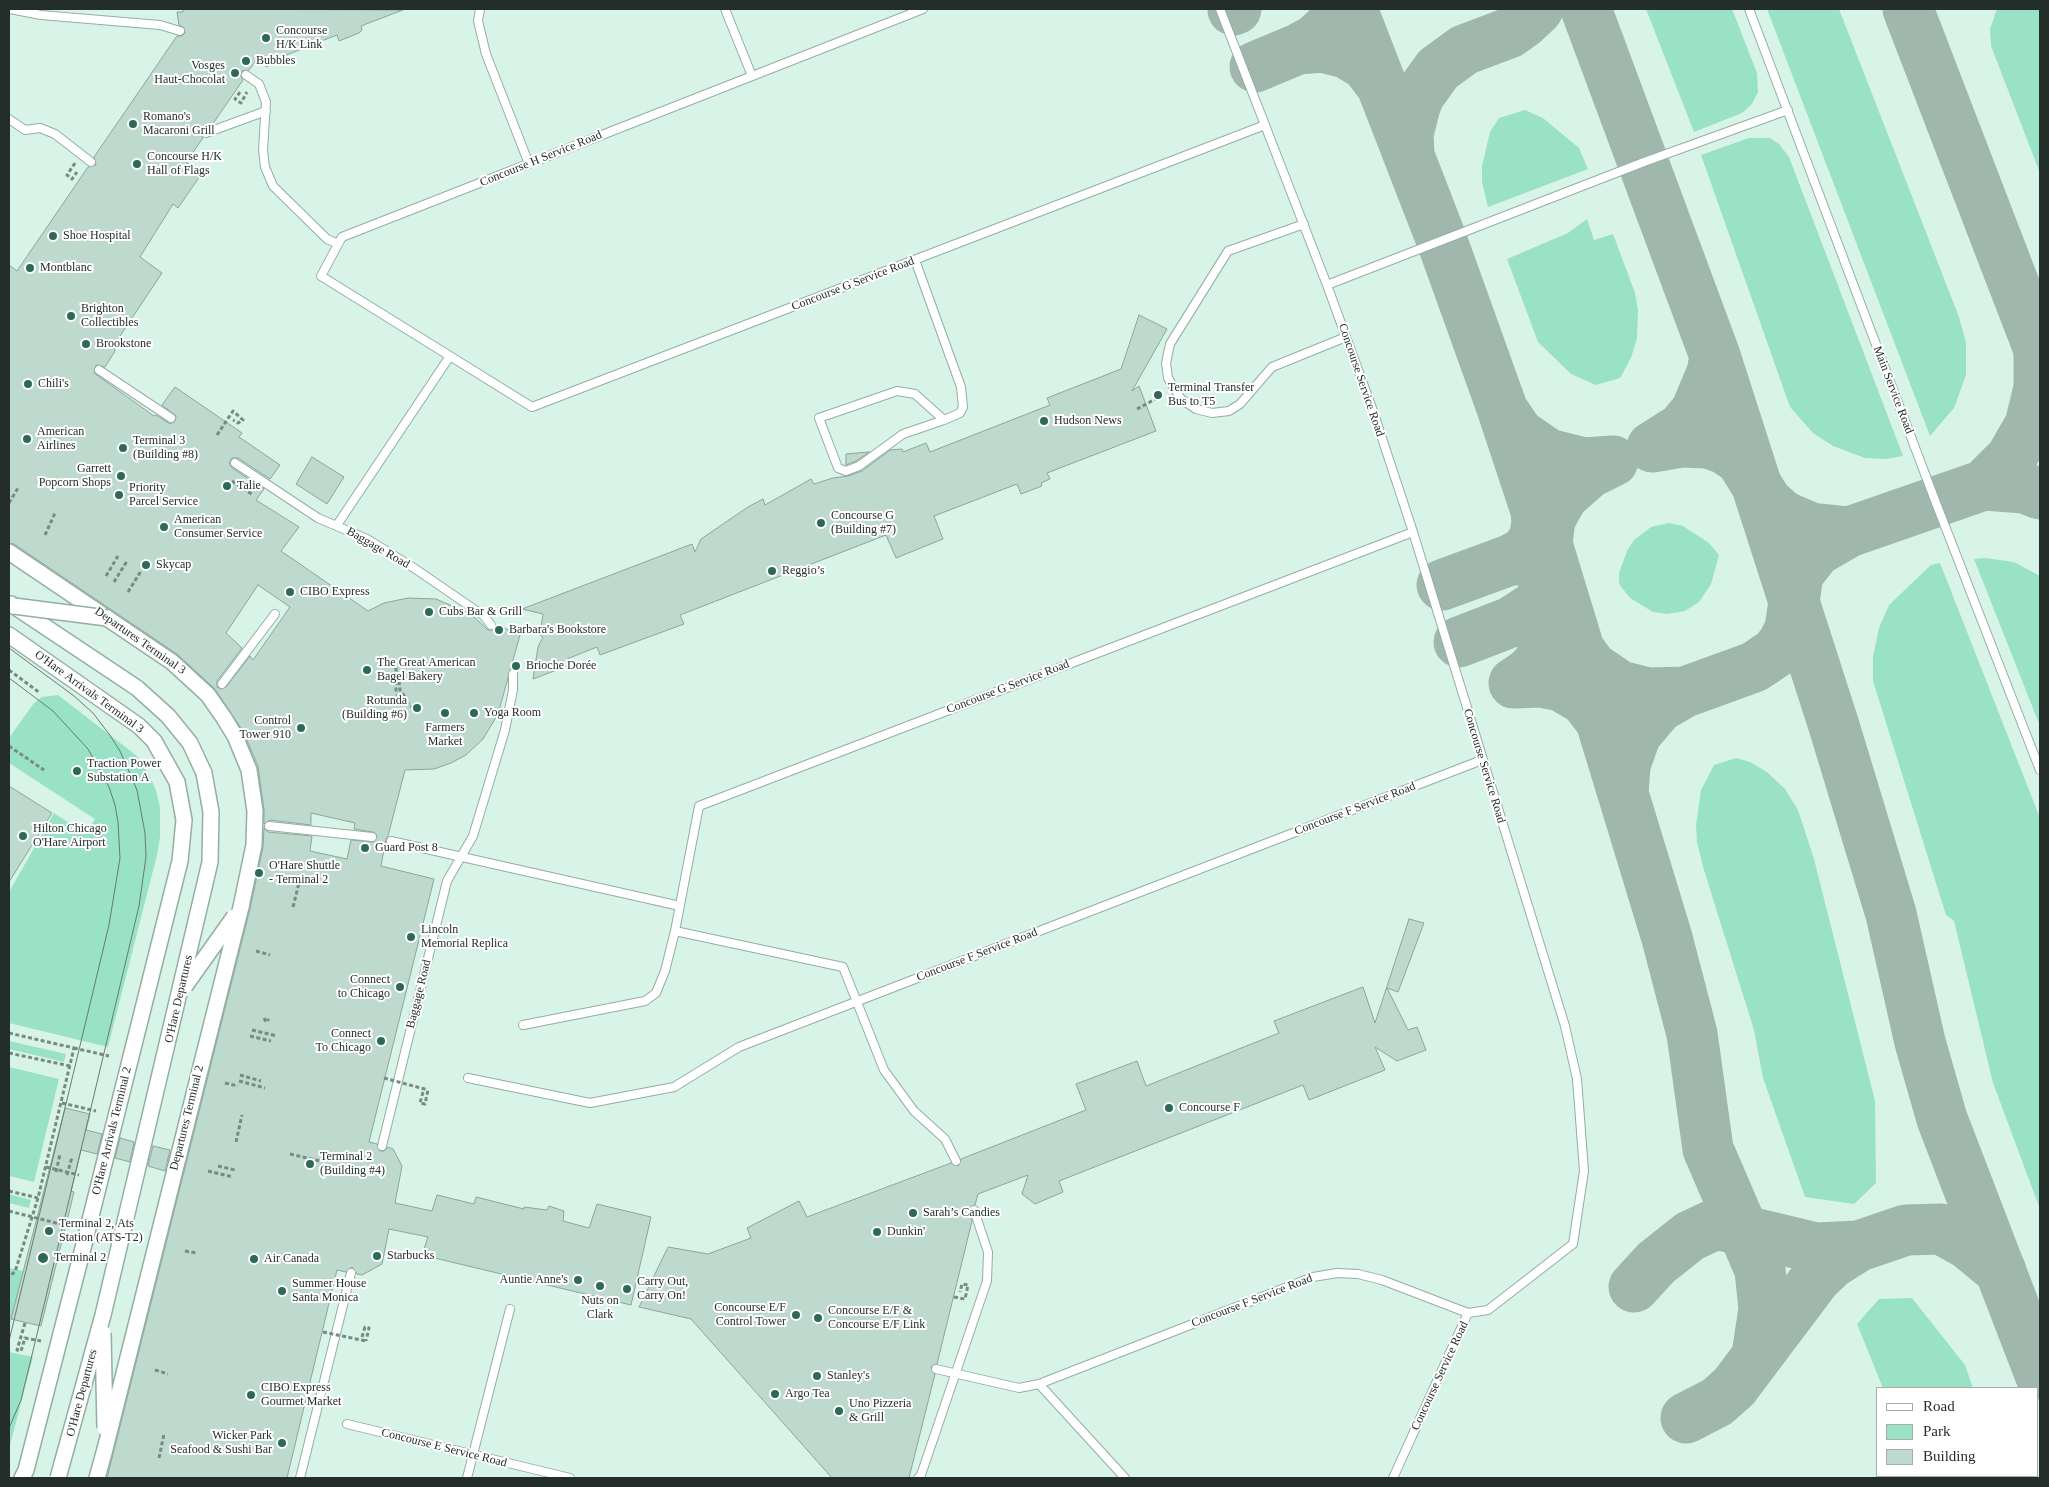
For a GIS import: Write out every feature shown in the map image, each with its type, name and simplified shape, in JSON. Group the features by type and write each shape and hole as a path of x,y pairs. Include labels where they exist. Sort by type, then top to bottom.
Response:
{"street":[{"name":"Departures Terminal 3","path":"9,552 194,680 208,695 224,718 244,756"},
{"path":"11,604 107,618"},
{"name":"O'Hare Departures","path":"11,604 137,688 168,716 190,743 204,773 212,812 210,862 181,992 103,1316 58,1478"},
{"name":"O'Hare Arrivals Terminal 3","path":"9,635 139,726 154,741 177,782"},
{"name":"Departures Terminal 2","path":"96,1478 105,1449 241,907 254,845 255,811 249,770 244,756"},
{"name":"O'Hare Arrivals Terminal 2","path":"22,1478 26,1470 80,1262 180,861 184,820 177,782"},
{"path":"181,992 241,907"},
{"path":"103,1316 105,1449"}],"lane":[{"path":"10,9 41,15 160,25 180,31"},
{"path":"480,9 478,21 486,54 529,164"},
{"path":"725,9 752,76"},
{"name":"Concourse H Service Road","path":"450,356 321,276 342,237 923,9"},
{"name":"Concourse Service Road","path":"1220,9 1327,285 1413,532 1565,1026 1577,1079 1584,1171 1573,1244 1488,1310 1468,1314 1393,1478"},
{"name":"Main Service Road","path":"1749,9 1936,503 2040,770"},
{"path":"246,75 259,84 266,102 264,159 273,186 327,239 338,244"},
{"path":"1327,285 1644,162 1788,110"},
{"path":"206,133 266,111"},
{"path":"9,119 25,130 40,128 55,134 91,162"},
{"name":"Concourse G Service Road","path":"450,356 532,407 1266,125"},
{"path":"1304,224 1228,251 1170,344 1166,363 1168,378 1181,398 1196,409 1212,413 1229,411 1240,404 1272,367 1346,337"},
{"path":"916,260 961,387 963,407 960,413 944,420 903,434 859,466 846,471 838,468 819,418 897,391 915,394 944,420"},
{"path":"337,525 450,356"},
{"path":"99,370 171,418"},
{"name":"Baggage Road","path":"235,462 318,518 367,539 414,568 484,616 492,625"},
{"name":"Concourse G Service Road","path":"680,906 699,806 1413,532"},
{"path":"222,684 275,614"},
{"name":"Baggage Road","path":"382,1146 447,881 473,836 505,730 513,690 513,674"},
{"name":"Concourse F Service Road","path":"468,1078 590,1103 674,1087 738,1047 1482,760"},
{"path":"270,826 372,837"},
{"path":"391,841 680,906 666,971 656,993 645,1001 523,1025"},
{"path":"675,931 843,967 884,1070 914,1111 945,1139 956,1161"},
{"path":"918,1478 921,1475 987,1281 988,1252 974,1210"},
{"path":"300,1478 351,1273"},
{"name":"Concourse F Service Road","path":"936,1369 1019,1388 1039,1384 1312,1277 1337,1273 1358,1274 1382,1280 1468,1314"},
{"path":"467,1478 510,1309"},
{"path":"1039,1384 1125,1478"},
{"name":"Concourse E Service Road","path":"347,1424 570,1478"}],"path":[{"path":"240,92 235,99 241,103 248,92"},
{"path":"75,163 67,175 72,179 77,172"},
{"path":"1137,409 1174,389"},
{"path":"217,434 232,411 243,420 238,423 233,420"},
{"path":"232,481 254,495"},
{"path":"9,502 18,488"},
{"path":"45,535 55,513"},
{"path":"106,576 118,556"},
{"path":"114,582 127,561"},
{"path":"128,592 141,571"},
{"path":"396,668 398,691 401,700 412,706 411,708"},
{"path":"9,670 40,692"},
{"path":"398,691 399,681"},
{"path":"398,691 405,697"},
{"path":"9,746 44,770"},
{"path":"292,907 299,883"},
{"path":"256,951 270,955"},
{"path":"264,1018 266,1022 269,1019"},
{"path":"252,1030 277,1036"},
{"path":"9,1033 109,1056"},
{"path":"250,1036 271,1041"},
{"path":"9,1276 15,1272 33,1217 62,1104 74,1048"},
{"path":"9,1052 70,1066"},
{"path":"240,1076 261,1080"},
{"path":"384,1078 428,1090 425,1104 420,1103 423,1092"},
{"path":"239,1081 265,1088"},
{"path":"225,1083 238,1086"},
{"path":"62,1104 96,1112"},
{"path":"236,1142 242,1115"},
{"path":"57,1170 60,1154"},
{"path":"290,1154 320,1161"},
{"path":"67,1175 72,1157"},
{"path":"218,1166 235,1170"},
{"path":"46,1167 79,1176"},
{"path":"208,1171 233,1178"},
{"path":"9,1191 38,1198"},
{"path":"9,1211 68,1226"},
{"path":"185,1251 197,1254"},
{"path":"954,1297 966,1299 968,1285 962,1284 960,1292"},
{"path":"25,1323 17,1350 21,1351 25,1338 41,1341"},
{"path":"323,1332 366,1342 370,1328 365,1327 362,1337"},
{"path":"155,1370 168,1374"},
{"path":"159,1458 164,1434"}],"green space":[{"path":"1646,9 1732,9 1757,73 1758,92 1752,104 1742,113 1694,132"},
{"path":"1767,9 1839,9 1959,317 1966,343 1966,375 1954,408 1930,436"},
{"path":"1997,9 2040,9 2040,173 1991,46 1990,29"},
{"path":"1525,110 1543,118 1579,148 1588,169 1488,207 1482,182 1482,166 1490,132 1499,118"},
{"path":"1749,138 1770,138 1779,144 1789,157 1903,456 1886,459 1865,458 1833,446 1813,433 1790,407 1701,155"},
{"path":"1587,219 1594,240 1613,234 1635,293 1638,310 1637,338 1631,358 1620,378 1596,385 1571,374 1538,342 1507,259 1568,233"},
{"path":"1669,523 1683,526 1709,543 1719,555 1711,584 1699,602 1685,611 1667,614 1653,612 1630,598 1619,584 1619,573 1627,551 1634,540 1651,527"},
{"path":"1985,558 2014,562 2040,576 2040,726 1974,559"},
{"path":"1940,563 2040,818 2040,1209 1993,1083 1954,921 1946,915 1873,681 1873,657 1879,628 1889,605 1931,565"},
{"path":"58,695 137,756 156,790 160,808 160,837 157,855 108,1047 9,1023 9,892 54,813 85,834 95,819 9,763 9,738 34,703 42,697"},
{"path":"1736,758 1750,762 1767,772 1785,789 1798,810 1814,859 1875,1101 1876,1183 1854,1204 1805,1197 1763,1078 1754,1030 1704,870 1697,842 1696,825 1701,790 1714,765"},
{"path":"9,1041 66,1054 64,1062 9,1049"},
{"path":"9,1067 59,1079 34,1182 9,1176"},
{"path":"9,1194 31,1200 29,1208 9,1203"},
{"path":"9,1268 23,1271 9,1328"},
{"path":"1912,1298 1965,1365 1973,1387 1883,1387 1857,1324 1879,1299"},
{"path":"9,1352 33,1357 9,1449"},
{"path":"1918,1477 2004,1478 1919,1478"}],"building":[{"path":"183,9 403,10 361,26 362,30 359,33 339,41 337,35 284,56 285,59 266,67 261,54 249,70 242,71 240,75 243,80 212,125 201,130 203,138 186,162 202,173 178,208 173,204 140,257 162,273 114,345 115,351 105,367 96,365 94,373 154,416 156,415 170,424 175,421 176,416 162,405 175,387 242,433 239,437 280,465 270,479 238,458 232,458 229,463 232,468 264,489 256,500 299,527 281,551 368,611 384,603 408,598 436,599 471,614 488,630 494,630 497,625 520,635 498,714 483,739 466,755 451,763 434,769 405,770 386,839 381,866 434,879 369,1142 377,1144 380,1151 384,1151 388,1147 393,1149 402,1166 395,1203 432,1211 437,1195 474,1204 476,1197 524,1209 524,1207 547,1210 549,1206 564,1211 563,1221 589,1228 597,1204 651,1217 631,1305 422,1255 428,1237 389,1229 382,1264 362,1275 357,1274 352,1267 346,1272 337,1270 287,1478 107,1478 250,909 263,847 264,828 268,832 312,836 310,851 347,859 351,840 374,842 377,835 373,832 354,829 355,823 311,813 311,825 270,820 264,824 258,766 243,731 214,688 177,654 14,544 9,543 9,265 17,271 88,167 96,165 94,157 177,36 182,36 185,33 184,28 179,25 177,12 183,12","holes":["258,585 290,607 253,660 250,656 226,687 221,689 217,687 217,681 242,648 226,633"]},
{"name":"Concourse G (Building #7)","path":"1139,315 1167,329 1132,391 1139,386 1156,431 1047,473 1050,479 1041,483 1042,486 1021,494 1017,484 934,516 943,539 896,558 886,535 680,615 684,624 600,655 597,647 567,659 570,665 533,679 538,647 543,637 540,635 543,614 522,609 692,544 695,552 701,539 748,507 763,499 765,505 811,479 814,484 862,471 890,450 902,449 903,452 926,443 930,452 1050,405 1047,398 1121,369"},
{"path":"869,452 856,461 846,465 846,454"},
{"path":"312,457 344,477 327,504 296,484"},
{"name":"Hilton Chicago O'Hare Airport","path":"9,786 52,813 9,882"},
{"name":"Concourse E/F & Concourse E/F Link","path":"1409,919 1424,923 1398,992 1387,988 1408,1030 1417,1027 1426,1050 1397,1061 1375,1047 1385,1070 1309,1100 1303,1085 1059,1181 1063,1192 1035,1204 1022,1194 1028,1175 978,1194 975,1205 969,1208 972,1221 937,1364 931,1367 935,1374 909,1478 832,1478 691,1319 639,1307 668,1247 708,1254 751,1238 747,1228 799,1201 807,1217 951,1163 958,1166 961,1159 1086,1110 1076,1084 1137,1061 1146,1086 1279,1033 1274,1021 1363,987 1375,1023"},
{"name":"Terminal 2, Ats Station (ATS-T2)","path":"65,1108 90,1114 86,1130 102,1134 97,1154 81,1150 71,1191 74,1192 41,1326 11,1319"},
{"path":"120,1138 134,1142 130,1162 115,1158"},
{"path":"153,1146 170,1150 165,1171 148,1166"}],"taxiway":[{"path":"1341,9 1329,27 1315,40 1298,49 1322,47 1346,53 1366,65 1382,86"},
{"path":"1352,9 1442,241 1502,408 1547,544 1667,938 1692,1034 1708,1149 1760,1270 1764,1309 1757,1355"},
{"path":"1409,154 1408,134 1415,106 1420,94 1438,69 1464,50 1509,33 1538,9"},
{"path":"1586,9 1715,356 1834,726 1891,914 1920,1042 1942,1119 2040,1374"},
{"path":"1908,9 2040,352"},
{"path":"1255,67 1298,49"},
{"path":"1984,485 2011,458 2030,425 2039,388 2039,349"},
{"path":"1685,692 1754,667 1775,653 1790,629 1798,574 1816,551 1849,532 1811,528 1783,516 1767,502 1741,460 1725,449 1708,443 1681,442 1652,447 1682,428 1696,411 1712,373 1715,356"},
{"path":"1504,412 1519,434 1548,454 1584,463 1613,461 1589,473 1563,496 1550,519 1547,544"},
{"path":"1849,532 1984,485 2025,488 2040,494"},
{"path":"1536,510 1537,523 1534,539 1525,552 1510,560 1528,560 1543,565 1550,570 1558,583 1562,611 1559,627 1543,658 1529,673 1514,683 1540,682 1561,686 1585,700 1600,720"},
{"path":"1550,555 1548,585 1537,605 1511,622 1544,620 1559,627 1567,633 1592,667 1620,686 1648,693 1685,692 1659,707 1636,734 1625,765 1623,794"},
{"path":"1442,585 1510,560"},
{"path":"1459,642 1511,622"},
{"path":"1634,1287 1656,1263 1690,1236 1716,1224 1816,1248 1859,1246"},
{"path":"1686,1418 1717,1402 1734,1387 1816,1278 1832,1263 1859,1246 1906,1230 1941,1229 1968,1244 2001,1271"}],"tram line":[{"path":"9,648 74,696 93,713 109,734 120,751 137,790 145,833 146,857 139,906 39,1326 21,1400 9,1428"},
{"path":"9,678 53,711 88,749 109,787 115,805 120,858 109,925 9,1341"}],"place":[{"name":"Concourse H/K Link","path":"266,38"},
{"name":"Bubbles","path":"246,61"},
{"name":"Vosges Haut-Chocolat","path":"235,73"},
{"name":"Romano's Macaroni Grill","path":"133,124"},
{"name":"Concourse H/K Hall of Flags","path":"137,164"},
{"name":"Shoe Hospital","path":"53,236"},
{"name":"Montblanc","path":"30,268"},
{"name":"Brighton Collectibles","path":"71,316"},
{"name":"Brookstone","path":"86,344"},
{"name":"Chili's","path":"28,384"},
{"name":"Terminal Transfer Bus to T5","path":"1158,395"},
{"name":"Hudson News","path":"1044,421"},
{"name":"American Airlines","path":"27,439"},
{"name":"Terminal 3 (Building #8)","path":"123,448"},
{"name":"Garrett Popcorn Shops","path":"121,476"},
{"name":"Talie","path":"227,486"},
{"name":"Priority Parcel Service","path":"119,495"},
{"name":"Concourse G (Building #7)","path":"821,523"},
{"name":"American Consumer Service","path":"164,527"},
{"name":"Skycap","path":"146,565"},
{"name":"Reggio’s","path":"772,571"},
{"name":"CIBO Express","path":"290,592"},
{"name":"Cubs Bar & Grill","path":"429,612"},
{"name":"Barbara's Bookstore","path":"499,630"},
{"name":"Brioche Dorée","path":"516,666"},
{"name":"The Great American Bagel Bakery","path":"367,670"},
{"name":"Rotunda (Building #6)","path":"417,708"},
{"name":"Farmers Market","path":"445,713"},
{"name":"Yoga Room","path":"474,713"},
{"name":"Control Tower 910","path":"301,728"},
{"name":"Traction Power Substation A","path":"77,771"},
{"name":"Hilton Chicago O'Hare Airport","path":"23,836"},
{"name":"Guard Post 8","path":"365,848"},
{"name":"O'Hare Shuttle - Terminal 2","path":"259,873"},
{"name":"Lincoln Memorial Replica","path":"411,937"},
{"name":"Connect to Chicago","path":"400,987"},
{"name":"Connect To Chicago","path":"381,1041"},
{"name":"Concourse F","path":"1169,1108"},
{"name":"Terminal 2 (Building #4)","path":"310,1164"},
{"name":"Sarah’s Candies","path":"913,1213"},
{"name":"Terminal 2, Ats Station (ATS-T2)","path":"49,1231"},
{"name":"Dunkin'","path":"877,1232"},
{"name":"Starbucks","path":"377,1256"},
{"name":"Terminal 2","path":"43,1258"},
{"name":"Air Canada","path":"254,1259"},
{"name":"Auntie Anne's","path":"578,1280"},
{"name":"Nuts on Clark","path":"600,1286"},
{"name":"Carry Out, Carry On!","path":"627,1289"},
{"name":"Summer House Santa Monica","path":"282,1291"},
{"name":"Concourse E/F Control Tower","path":"796,1315"},
{"name":"Concourse E/F & Concourse E/F Link","path":"818,1318"},
{"name":"Stanley's","path":"817,1376"},
{"name":"Argo Tea","path":"775,1394"},
{"name":"CIBO Express Gourmet Market","path":"251,1395"},
{"name":"Uno Pizzeria & Grill","path":"839,1411"},
{"name":"Wicker Park Seafood & Sushi Bar","path":"282,1443"}]}
